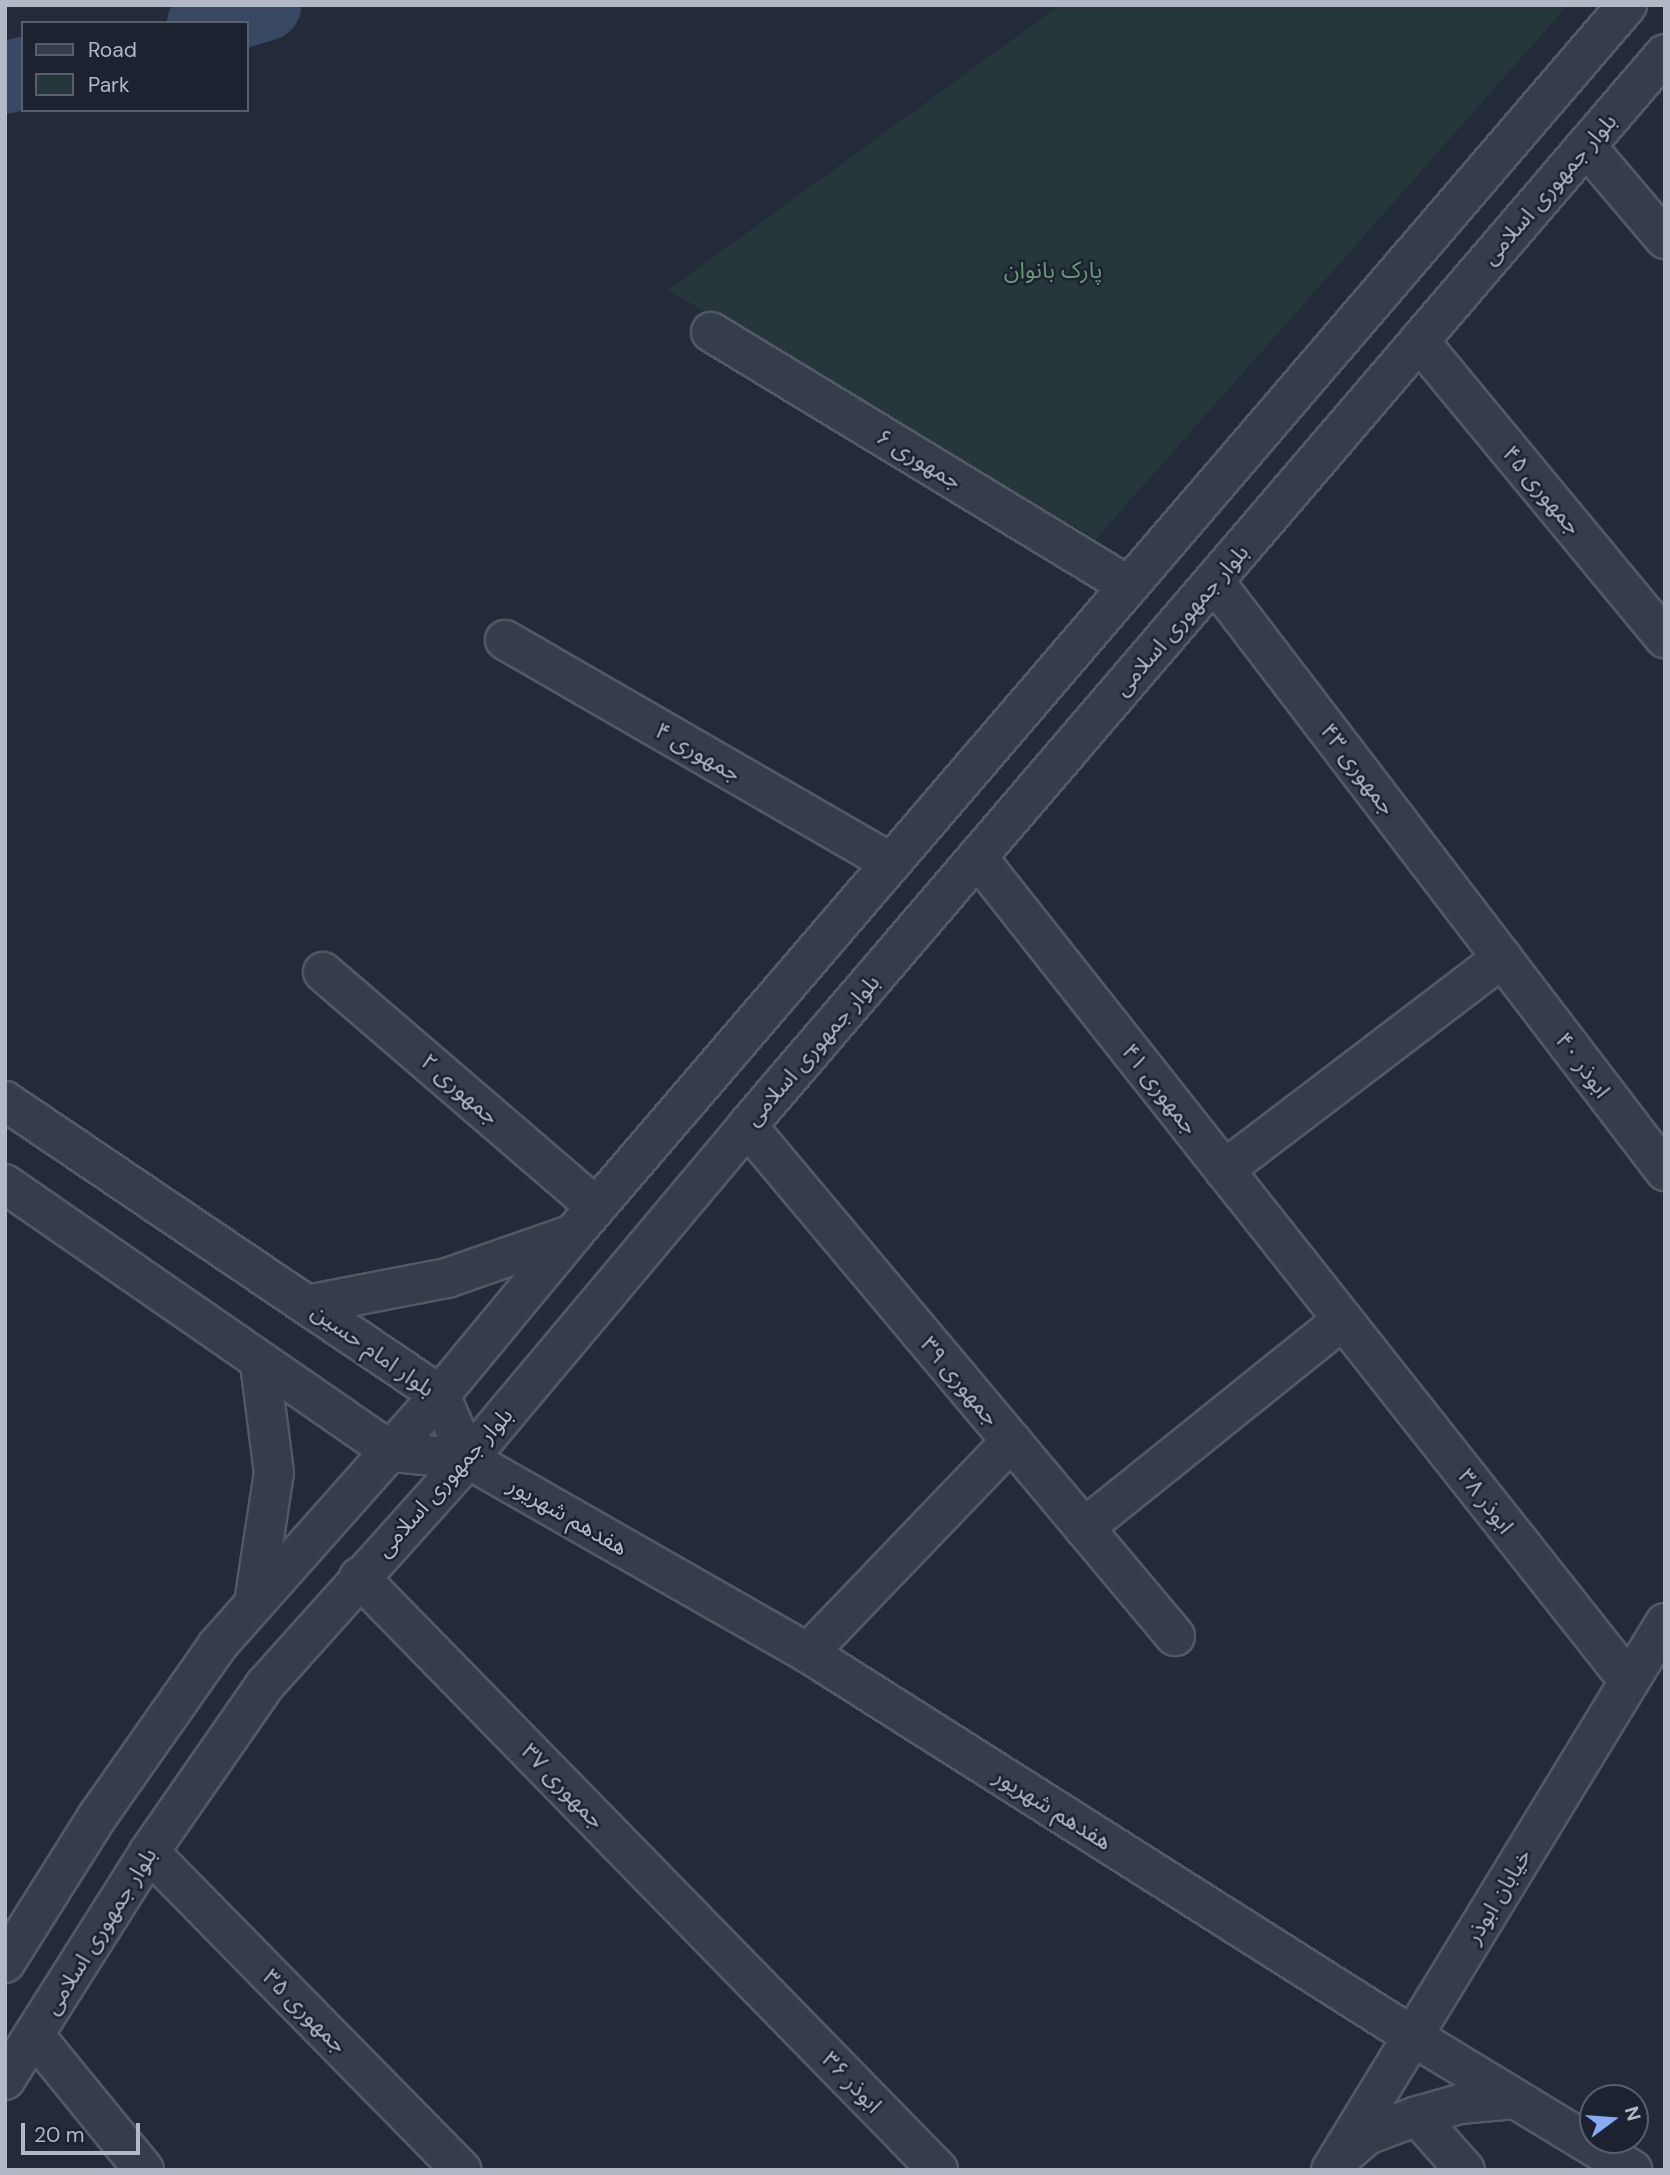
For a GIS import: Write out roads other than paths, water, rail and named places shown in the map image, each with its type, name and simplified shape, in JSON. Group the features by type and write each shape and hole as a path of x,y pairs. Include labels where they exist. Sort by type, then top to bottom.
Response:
{"street":[{"path":"5,1964 97,1817 216,1646 392,1452 584,1220 1626,5"},
{"name":"بلوار جمهوری اسلامی","path":"5,2080 149,1852 265,1685 359,1577 468,1459 747,1126 1665,54"},
{"path":"1586,146 1665,239"},
{"name":"جمهوری ۶","path":"711,332 1128,586"},
{"name":"جمهوری ۴۵","path":"1419,341 1665,638"},
{"name":"جمهوری ۴۳","path":"1214,581 1502,958"},
{"name":"جمهوری ۴","path":"505,640 891,863"},
{"name":"جمهوری ۴۱","path":"977,857 1343,1320"},
{"path":"1224,1170 1502,958"},
{"name":"ابوذر ۴۰","path":"1502,958 1665,1171"},
{"name":"جمهوری ۲","path":"323,972 584,1220"},
{"name":"بلوار امام حسین","path":"5,1101 440,1395 468,1459"},
{"name":"جمهوری ۳۹","path":"747,1126 1175,1636"},
{"path":"5,1184 392,1452 468,1459"},
{"path":"307,1305 447,1278 584,1220"},
{"path":"1084,1528 1343,1320"},
{"name":"ابوذر ۳۸","path":"1343,1320 1629,1681"},
{"path":"254,1603 274,1473 260,1363"},
{"path":"808,1653 1011,1441"},
{"name":"هفدهم شهریور","path":"468,1459 808,1653 1412,2036 1632,2170"},
{"name":"جمهوری ۳۷","path":"359,1577 766,1995"},
{"name":"خیابان ابوذر","path":"1333,2166 1665,1623"},
{"name":"جمهوری ۳۵","path":"149,1852 462,2170"},
{"name":"ابوذر ۳۶","path":"766,1995 938,2170"},
{"path":"34,2035 144,2170"},
{"path":"1333,2166 1367,2135 1417,2116 1461,2104 1515,2099"},
{"path":"1417,2116 1465,2170"}],"waterway":[{"path":"210,21 265,5"},
{"path":"5,78 21,74"}],"park label":[{"name":"پارک بانوان","path":"1053,270"}]}
